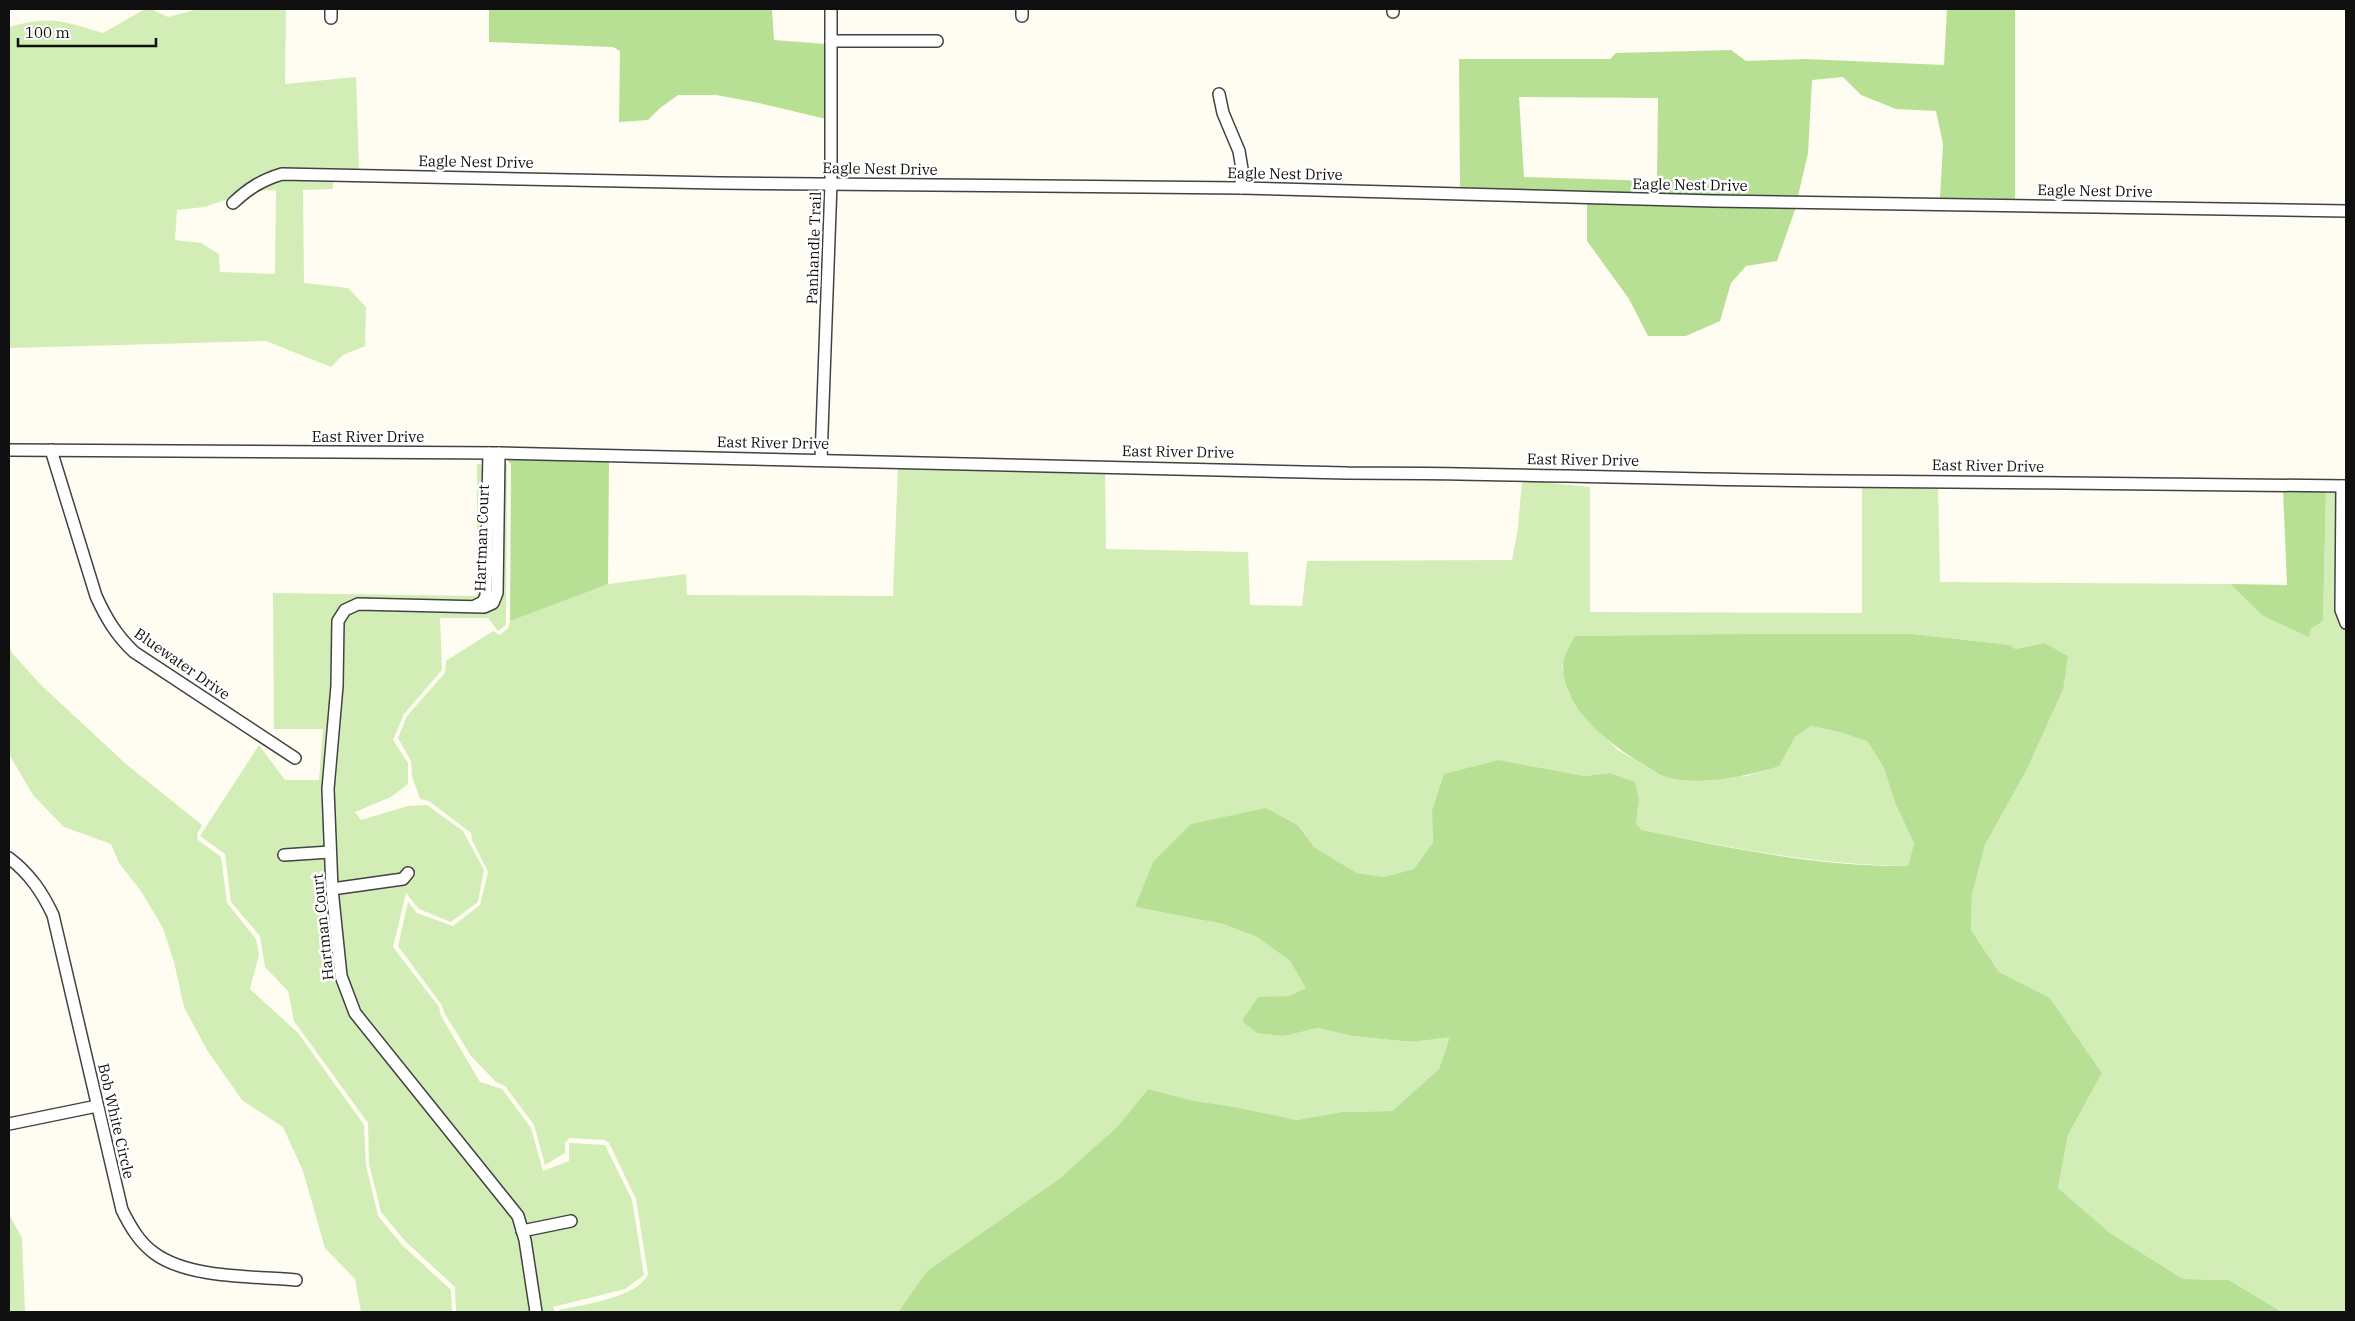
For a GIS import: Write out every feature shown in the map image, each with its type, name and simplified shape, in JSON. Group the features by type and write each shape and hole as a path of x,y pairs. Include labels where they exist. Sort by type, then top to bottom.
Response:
{"street":[{"name":"Panhandle Trail","path":"821,459 831,183 831,9"},
{"path":"830,41 937,41"},
{"path":"1220,94 1223,113 1239,151 1242,169 1241,188"},
{"name":"Eagle Nest Drive","path":"233,203 249,188 263,180 282,174 718,184 831,183 1241,188 1714,201 2346,210"},
{"name":"East River Drive","path":"9,450 494,453 821,459 1346,473 1459,473 1839,481 2344,486"},
{"name":"Bluewater Drive","path":"51,450 96,596 106,619 120,639 134,652 295,758"},
{"name":"Hartman Court","path":"494,453 496,596 490,605 473,607 358,604 345,610 340,615 337,628 337,686 328,790 330,852 341,976 355,1013 509,1202 521,1223 536,1312"},
{"path":"2344,486 2341,610 2346,623"},
{"path":"284,855 330,852"},
{"name":"Bob White Circle","path":"9,858 40,889 53,915 122,1210 134,1234 153,1253 177,1266 203,1271 296,1280"},
{"path":"332,889 390,883 403,879 408,873"},
{"path":"9,1124 97,1106"},
{"path":"522,1231 571,1221"}],"green space":[{"path":"145,9 151,9 168,17 198,9 286,9 285,84 356,77 359,170 281,168 261,175 247,183 231,198 204,207 177,210 175,240 201,243 219,254 220,272 275,274 276,190 255,191 283,179 333,180 333,189 303,190 304,283 348,288 366,307 365,346 343,355 331,367 266,341 9,348 9,27 47,20 77,25 103,33"},
{"path":"489,9 772,9 774,40 826,44 826,119 716,95 678,95 660,108 648,120 619,122 620,51 613,47 489,42"},
{"path":"1947,9 2015,9 2015,199 1940,198 1943,144 1936,111 1896,109 1861,95 1843,77 1812,80 1808,153 1798,196 1460,189 1459,59 1610,59 1616,53 1731,50 1746,61 1805,59 1944,65","holes":["1519,97 1658,98 1657,181 1524,177"]},
{"path":"1587,203 1796,207 1777,261 1746,266 1731,283 1720,321 1686,336 1648,336 1629,299 1587,241"},
{"path":"506,459 609,461 608,584 510,621 511,464"},
{"path":"477,464 507,464 506,625 498,631 488,618 440,618 442,670 404,714 393,740 408,763 408,784 391,797 355,812 361,820 408,806 427,805 463,831 484,870 478,902 451,922 419,909 406,893 393,947 439,1007 441,1016 480,1082 502,1089 531,1128 543,1171 569,1161 569,1143 605,1145 632,1200 644,1275 625,1289 553,1307 555,1312 456,1312 455,1287 405,1241 381,1212 369,1164 368,1123 294,1021 288,991 265,967 260,936 231,902 225,854 200,836 259,745 285,780 319,780 323,729 274,729 273,593 477,596"},
{"path":"898,466 1105,471 1106,549 1248,552 1250,605 1302,606 1307,561 1512,560 1518,528 1522,480 1590,487 1590,612 1862,613 1862,486 1938,486 1940,582 2230,584 2263,616 2309,636 2311,629 2323,621 2326,491 2338,491 2337,615 2346,630 2346,1312 2282,1312 2229,1280 2183,1279 2110,1233 2058,1188 2068,1135 2102,1073 2050,998 1999,972 1971,930 1972,895 1985,845 2027,769 2063,690 2044,643 2015,649 2011,645 1912,634 1575,636 1562,666 1568,692 1587,720 1618,750 1665,777 1747,776 1778,766 1795,737 1811,726 1867,741 1884,768 1895,803 1914,843 1908,866 1808,859 1741,849 1642,830 1636,824 1639,800 1609,773 1585,776 1499,760 1432,811 1433,842 1414,869 1383,877 1357,873 1314,847 1299,825 1135,907 1223,924 1257,937 1290,961 1307,988 1289,996 1258,998 1284,1036 1318,1028 1352,1036 1412,1042 1451,1036 1439,1069 1392,1111 1342,1112 1297,1120 1190,1100 1148,1089 1118,1126 1059,1179 927,1271 898,1312 559,1312 559,1310 609,1299 634,1289 643,1282 648,1274 636,1199 609,1143 605,1140 569,1138 565,1143 565,1153 545,1165 534,1125 505,1086 496,1082 471,1056 445,1014 441,1004 398,946 408,902 417,913 453,926 480,905 488,872 472,840 471,833 429,801 420,799 412,776 411,761 398,738 407,716 445,673 446,661 493,631 500,635 508,628 510,621 601,585 686,574 687,595 893,596"},
{"path":"2283,490 2326,491 2323,621 2311,629 2309,637 2263,616 2230,584 2287,585"},
{"path":"1912,634 2011,645 2015,649 2044,643 2068,656 2063,690 2027,769 1985,845 1972,895 1971,930 1999,972 2050,998 2102,1073 2068,1135 2058,1188 2110,1233 2183,1279 2229,1280 2282,1312 898,1312 927,1271 1059,1179 1118,1126 1148,1089 1190,1100 1297,1120 1342,1112 1392,1111 1439,1069 1450,1037 1412,1042 1352,1036 1318,1028 1284,1036 1257,1033 1242,1021 1258,997 1289,996 1306,988 1290,961 1257,937 1223,924 1135,907 1153,862 1191,824 1266,808 1299,826 1314,847 1357,873 1383,877 1414,869 1433,842 1432,811 1444,774 1499,760 1585,776 1609,773 1635,782 1639,800 1636,824 1642,830 1741,850 1808,860 1908,866 1914,843 1895,803 1884,768 1867,741 1811,726 1795,737 1779,766 1738,777 1693,781 1679,780 1666,777 1633,758 1592,726 1572,698 1565,683 1563,663 1575,636"},
{"path":"9,645 12,653 41,685 126,764 202,825 197,834 198,840 221,857 227,903 256,939 259,955 250,989 298,1033 364,1125 366,1165 378,1216 402,1245 451,1290 452,1312 361,1312 355,1279 325,1248 303,1171 283,1127 242,1100 207,1050 184,1007 174,962 163,928 141,891 119,863 111,844 64,827 33,795 9,754"},
{"path":"9,1214 22,1238 25,1312 9,1312"}]}
